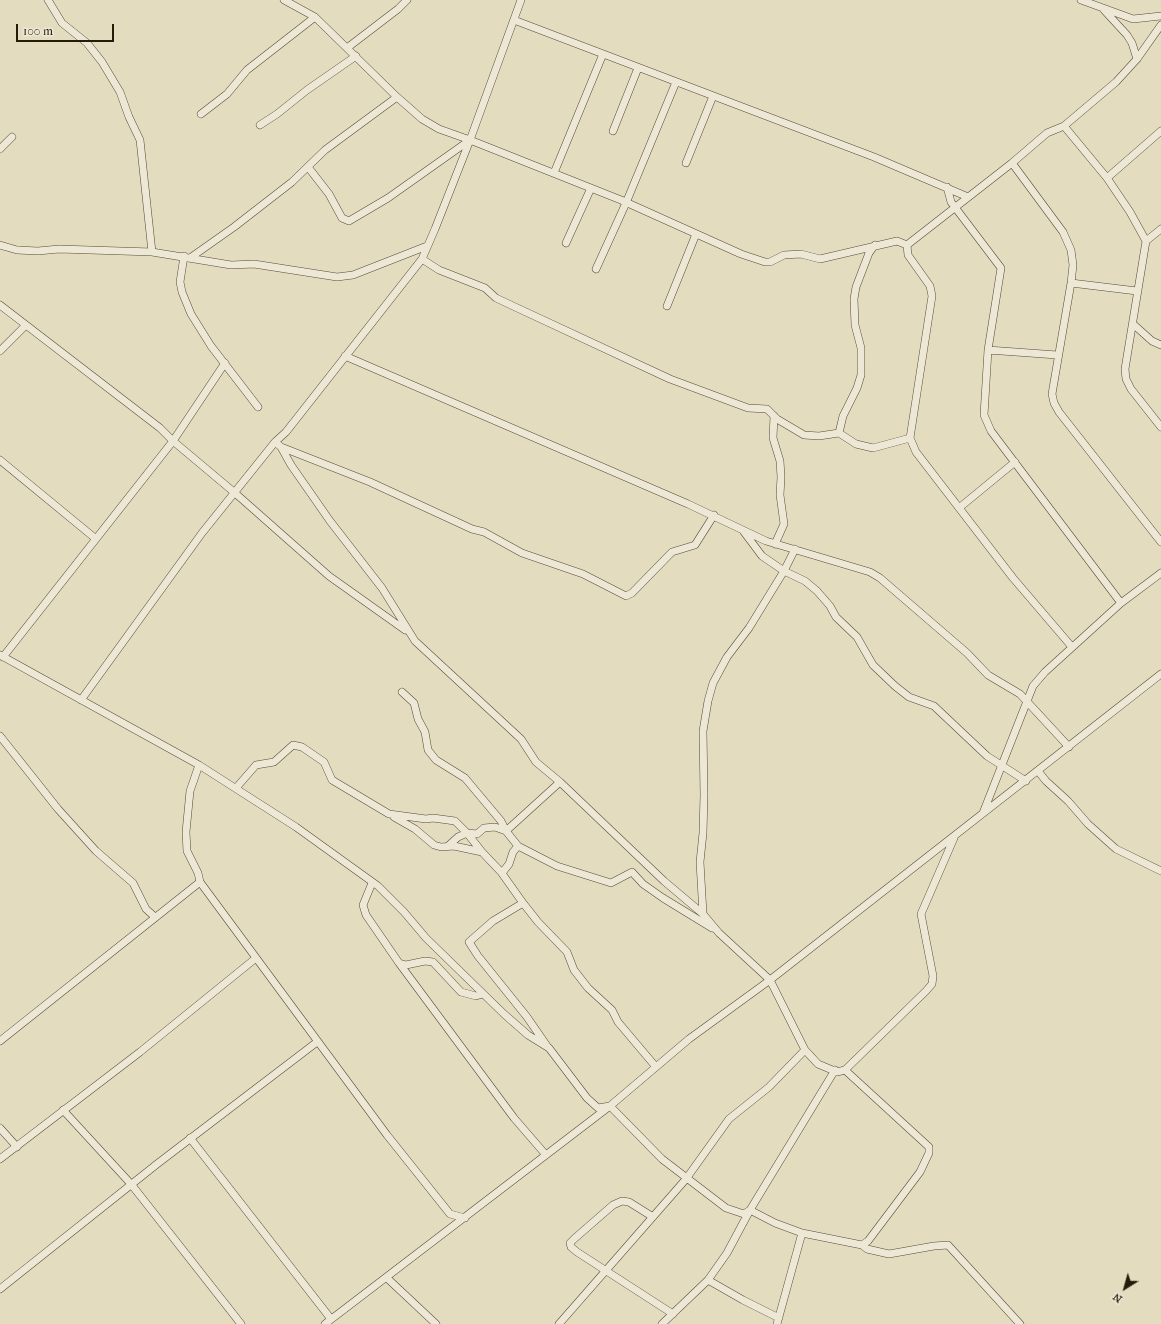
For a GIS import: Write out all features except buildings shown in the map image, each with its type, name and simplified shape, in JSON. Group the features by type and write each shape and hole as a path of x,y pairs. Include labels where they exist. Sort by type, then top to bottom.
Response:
{"street":[{"path":"48,0 62,23 87,43 102,62 120,92 129,117 140,140 152,252"},
{"path":"284,0 315,17 397,98 422,119 440,129 591,188 696,234 765,262 770,262 784,255 801,254 820,259 875,245 897,242 907,244 1012,163 1047,133 1064,126 1116,82 1137,59 1161,25"},
{"path":"347,48 398,9 407,0"},
{"path":"81,700 169,578 235,493 278,444 422,259 436,229 521,0"},
{"path":"1081,0 1134,19 1161,16"},
{"path":"1100,7 1118,23 1127,35 1132,43 1137,59"},
{"path":"201,114 227,94 247,70 262,57 315,17"},
{"path":"514,20 874,157 968,197"},
{"path":"554,173 603,54"},
{"path":"260,125 356,56"},
{"path":"613,131 638,68"},
{"path":"596,268 626,203 676,82"},
{"path":"686,163 713,96"},
{"path":"258,407 211,346 191,314 180,282 187,257 234,227 292,182 325,150 397,98"},
{"path":"1064,126 1107,178 1146,241"},
{"path":"1107,178 1161,131"},
{"path":"0,149 12,137"},
{"path":"308,167 329,194 342,218 349,222 388,198 470,140"},
{"path":"1012,163 1063,232 1071,250 1073,265 1071,282 1057,356 1052,394 1060,412 1161,542"},
{"path":"947,187 951,202 1001,268 988,350 984,415 991,431 1071,539 1121,603"},
{"path":"566,243 591,188"},
{"path":"1161,229 1146,241 1125,369 1126,379 1131,389 1161,427"},
{"path":"667,306 696,234"},
{"path":"907,244 908,255 930,286 932,296 910,438 916,452 1013,578 1072,646"},
{"path":"0,245 18,250 38,251 152,252 231,266 254,264 309,274 345,277 427,246"},
{"path":"838,433 843,416 857,388 861,375 862,348 855,325 854,299 869,253 875,245"},
{"path":"422,259 439,270 485,288 496,298 670,379 748,408 767,409 774,416 804,435 819,436 838,433 856,444 873,448 910,438"},
{"path":"1071,282 1137,291"},
{"path":"0,305 160,428 173,441 235,493 329,576 407,631"},
{"path":"1133,324 1147,337 1161,345"},
{"path":"0,351 26,325"},
{"path":"988,350 1057,356"},
{"path":"345,356 714,515 742,530 775,544 865,570 880,578 967,653 988,675 1013,689 1027,700 1069,747"},
{"path":"225,363 173,441 2,656 199,765 296,827 372,882 483,994 528,1035 549,1048"},
{"path":"774,416 774,438 780,461 780,495 784,524 775,544"},
{"path":"278,444 370,482 445,515 472,529 484,532 522,553 583,574 626,596 632,593 672,552 695,545 714,515"},
{"path":"278,444 326,514 382,588 407,631 415,641 521,739 536,762 560,782 622,843 703,914 719,932 770,980 805,1050 818,1064 837,1072 845,1070 932,984 934,976 921,914 955,836"},
{"path":"0,460 96,539"},
{"path":"959,508 1015,462"},
{"path":"742,530 762,556 784,571 805,581 817,591 830,606 836,617 857,637 873,665 894,686 909,697 934,706 987,756 1026,781"},
{"path":"703,914 700,862 703,833 704,796 703,731 708,701 713,683 727,657 749,628 784,571 795,549"},
{"path":"982,814 1003,766 1033,686 1072,646 1121,603 1161,574"},
{"path":"325,1324 610,1106 689,1039 770,980 1161,674"},
{"path":"402,692 414,702 418,719 425,732 428,750 436,760 465,778 501,821 506,831 518,846 557,866 611,883 632,872 643,884 663,898 719,932"},
{"path":"0,736 58,809 96,851 133,883 146,908 155,917"},
{"path":"236,788 256,765 274,762 290,747 302,747 324,762 332,780 416,829 434,845 482,852"},
{"path":"199,765 190,792 186,832 187,851 198,873 200,882 387,1135 450,1214 465,1218"},
{"path":"1038,771 1046,781 1068,801 1088,824 1116,849 1161,871"},
{"path":"506,831 560,782"},
{"path":"389,814 426,820 433,818 455,821 502,873 538,922 567,952 574,970 588,988 612,1010 618,1022 656,1067"},
{"path":"448,846 458,837 467,833 477,834 484,828 495,827 506,831"},
{"path":"502,873 509,864 513,852 518,846"},
{"path":"0,1041 200,882"},
{"path":"372,882 363,905 366,914 399,962 514,1118 546,1155"},
{"path":"523,903 493,921 469,942 478,956 523,1011 586,1098 598,1108 610,1106"},
{"path":"0,1159 140,1052 256,958"},
{"path":"399,962 406,965 425,961 433,962 462,992 476,996 483,994"},
{"path":"0,1289 190,1138 318,1042"},
{"path":"559,1324 686,1179 729,1119 769,1087 805,1050"},
{"path":"662,1324 708,1280 726,1253 750,1210 835,1070"},
{"path":"845,1070 929,1147 929,1153 920,1172 871,1237 864,1245 862,1245"},
{"path":"610,1106 662,1159 686,1179 726,1208 744,1214 750,1210"},
{"path":"63,1110 131,1184 241,1324"},
{"path":"0,1128 17,1147"},
{"path":"190,1138 331,1319"},
{"path":"653,1217 628,1202 622,1201 613,1205 570,1243 577,1252 673,1314"},
{"path":"750,1210 776,1223 802,1233 862,1245 867,1249 889,1254 948,1245 1020,1324"},
{"path":"708,1280 778,1321 802,1233"},
{"path":"387,1278 436,1324"}]}
